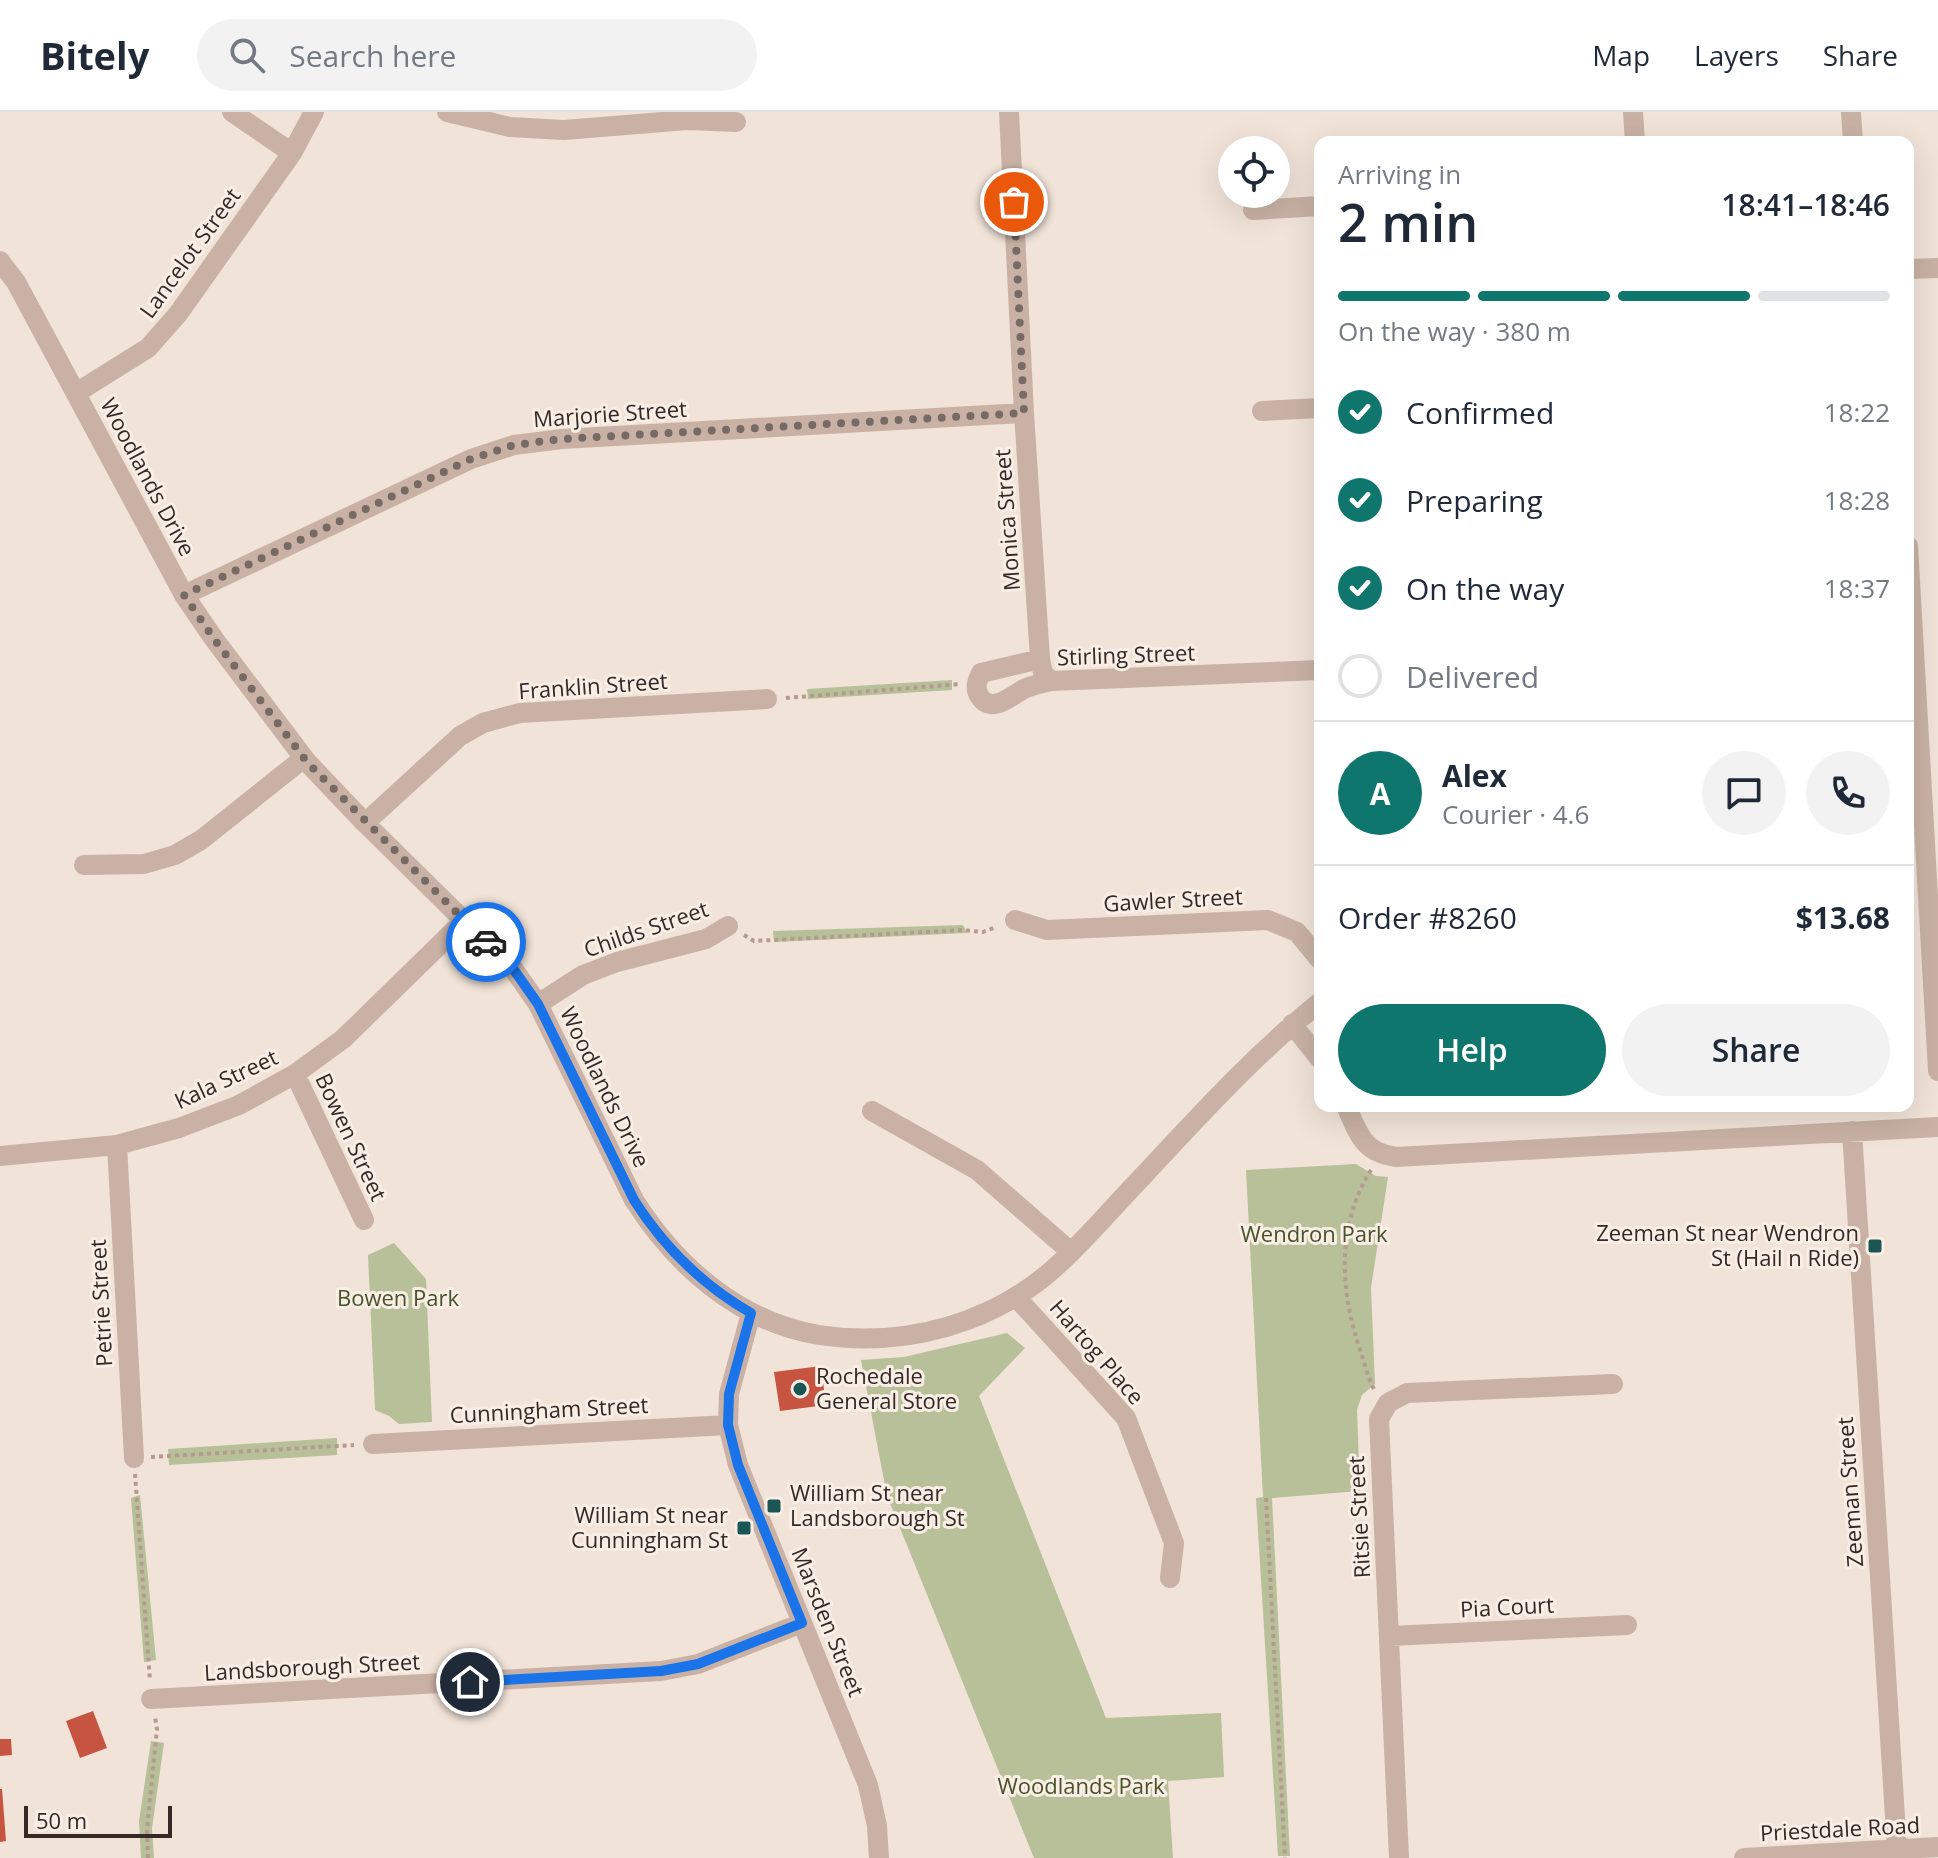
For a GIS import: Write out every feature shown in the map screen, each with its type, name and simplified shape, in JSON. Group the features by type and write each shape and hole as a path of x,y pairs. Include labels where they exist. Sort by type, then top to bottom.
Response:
{"street":[{"path":"232,112 292,153"},
{"name":"Lancelot Street","path":"76,393 148,348 178,314 292,153 314,112"},
{"path":"447,112 510,127 564,130 687,120 736,122"},
{"name":"Monica Street","path":"1009,112 1040,659 1043,673 1051,681"},
{"path":"1633,112 1635,136"},
{"path":"1851,112 1853,136"},
{"path":"1253,210 1314,206"},
{"name":"Woodlands Drive","path":"0,261 16,282 184,595 214,639 304,758 365,823 514,970 538,1004 634,1200 650,1224 669,1248 709,1286 751,1313 803,1332 847,1339 896,1338 937,1332 1016,1297 1071,1252 1255,1057 1314,1007"},
{"path":"1914,269 1938,268"},
{"path":"1262,411 1314,408"},
{"name":"Marjorie Street","path":"184,595 471,459 514,445 562,439 1024,413"},
{"path":"1914,651 1938,1071"},
{"name":"Stirling Street","path":"1040,659 981,673 977,683 978,694 983,701 993,704 1007,700 1024,689 1051,681 1314,670"},
{"name":"Franklin Street","path":"365,823 460,736 483,723 520,713 767,699"},
{"path":"84,865 144,864 175,855 201,840 304,758"},
{"name":"Gawler Street","path":"1015,920 1047,930 1268,920 1297,932 1314,953"},
{"name":"Kala Street","path":"0,1156 117,1145 179,1128 239,1105 295,1074 343,1039 464,921"},
{"name":"Childs Street","path":"538,1004 583,975 617,962 706,939 728,926"},
{"path":"1292,1024 1314,1052"},
{"name":"Bowen Street","path":"295,1074 364,1220"},
{"path":"872,1111 977,1170 1071,1252"},
{"path":"1349,1112 1360,1137 1372,1151 1396,1157 1938,1127"},
{"name":"Zeeman Street","path":"1852,1131 1897,1849"},
{"name":"Petrie Street","path":"117,1145 134,1458"},
{"name":"Hartog Place","path":"1016,1297 1126,1418 1174,1543 1170,1578"},
{"name":"Marsden Street","path":"751,1313 729,1394 728,1425 738,1465 868,1785 877,1826 879,1858"},
{"path":"1387,1405 1407,1393 1613,1384"},
{"name":"Ritsie Street","path":"1387,1405 1379,1419 1399,1858"},
{"name":"Cunningham Street","path":"373,1444 728,1425"},
{"name":"Landsborough Street","path":"151,1699 661,1671 698,1664 802,1623"},
{"name":"Pia Court","path":"1389,1636 1627,1625"},
{"name":"Priestdale Road","path":"1744,1858 1938,1847"}],"path":[{"path":"767,699 977,683"},
{"path":"728,926 754,941 962,930 983,932 1015,920"},
{"path":"1381,1155 1358,1191 1348,1221 1344,1275 1347,1303 1358,1345 1373,1388 1387,1405"},
{"path":"148,1858 147,1829 157,1729 151,1699 134,1458 373,1444"},
{"path":"1266,1498 1285,1858"}],"green space":[{"path":"952,680 952,690 808,699 807,689"},
{"path":"963,925 967,933 774,942 773,931"},
{"name":"Wendron Park","path":"1356,1164 1376,1176 1388,1177 1371,1288 1375,1384 1362,1395 1357,1410 1360,1491 1272,1498 1290,1856 1278,1856 1256,1498 1263,1497 1246,1170"},
{"name":"Bowen Park","path":"394,1243 426,1279 432,1422 399,1424 375,1410 368,1255"},
{"name":"Woodlands Park","path":"1007,1333 1025,1348 979,1396 1106,1718 1221,1713 1224,1777 1168,1781 1173,1858 1034,1858 887,1496 861,1360 904,1357"},
{"path":"337,1438 337,1455 169,1465 168,1449"},
{"path":"140,1495 156,1660 144,1662 131,1498"},
{"path":"151,1741 164,1743 152,1828 154,1858 141,1858 139,1821"}],"building":[{"name":"Rochedale General Store","path":"821,1366 826,1405 780,1411 774,1372"},
{"path":"93,1711 107,1748 80,1758 66,1721"},
{"path":"0,1739 11,1739 12,1755 0,1756"},
{"path":"0,1789 6,1841 0,1842"}],"way so far":[{"path":"486,942 307,762 184,595 471,459 514,445 562,439 1024,413 1014,202"}],"place":[{"name":"Zeeman St near Wendron St (Hail n Ride)","path":"1875,1246"},
{"name":"Rochedale General Store","path":"800,1389"},
{"name":"William St near Landsborough St","path":"774,1506"},
{"name":"William St near Cunningham St","path":"744,1528"}],"route":[{"path":"470,1682 661,1671 698,1664 802,1623 738,1465 728,1425 729,1394 751,1313 709,1286 669,1248 650,1224 634,1200 538,1004 514,970 486,942"}]}
